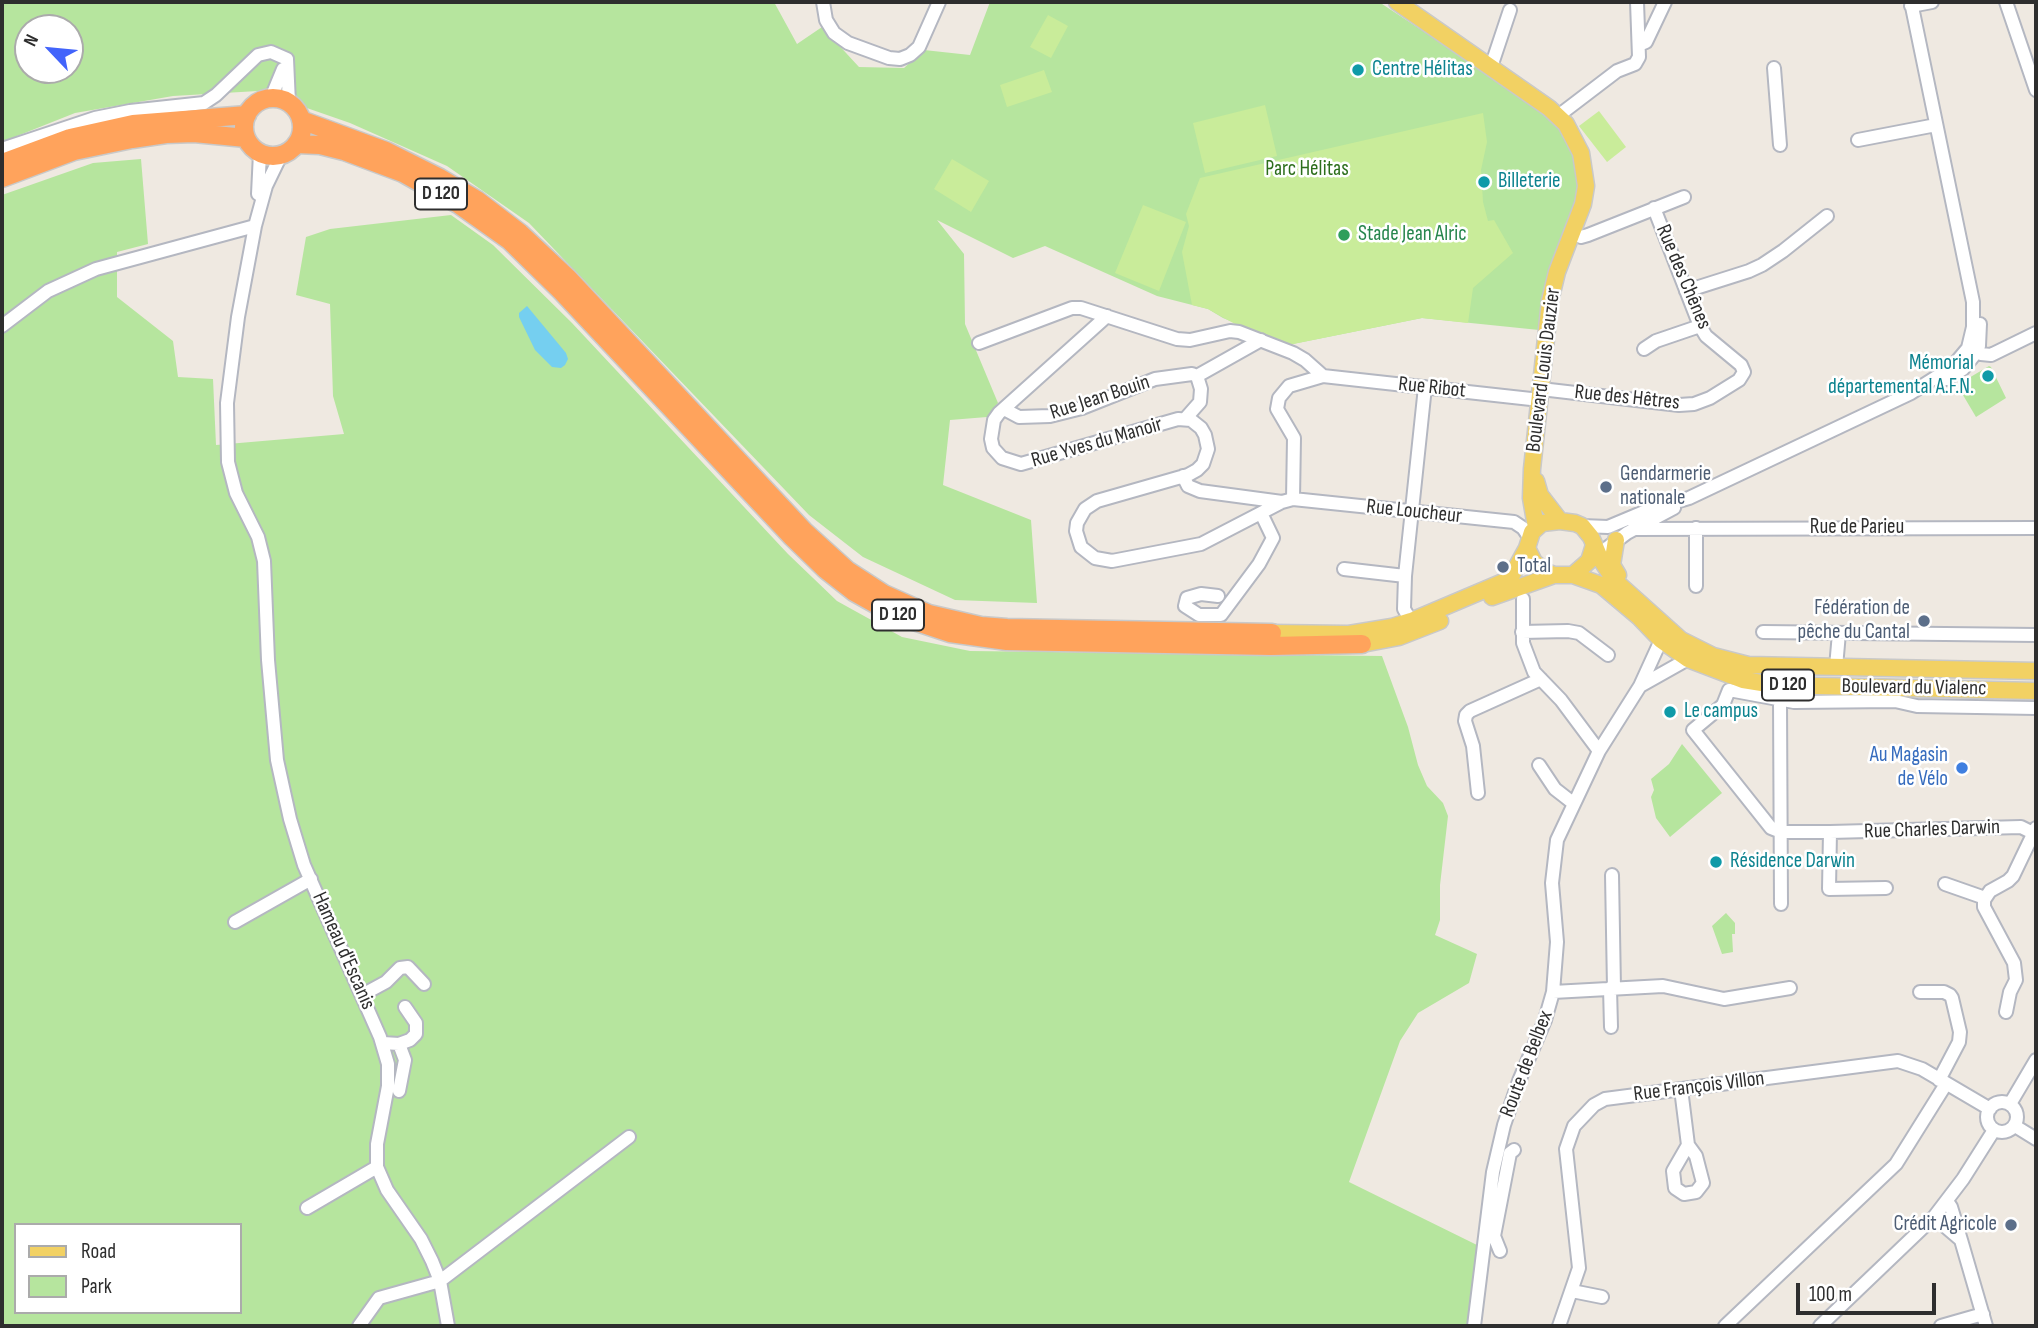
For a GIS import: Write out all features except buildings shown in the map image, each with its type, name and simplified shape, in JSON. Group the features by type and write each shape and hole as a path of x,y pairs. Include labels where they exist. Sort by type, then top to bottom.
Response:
{"highway":[{"path":"271,98 289,103 301,120 301,133 288,150 270,156 260,153 246,138 244,128 247,115 256,104 271,98"},
{"path":"2,163 70,138 134,124 247,115"},
{"name":"D 120","path":"301,120 386,151 440,178 477,200 520,233 567,277 804,531 848,570 884,594 929,614 981,626 1272,633"},
{"path":"2,178 74,151 132,139 194,132 246,138"},
{"name":"D 120","path":"288,150 320,145 403,173 458,204 510,241 562,292 826,570 854,592 887,610 950,633 1006,641 1271,646 1362,644"}],"main road":[{"name":"Boulevard Louis Dauzier","path":"1397,2 1558,116 1577,142 1585,167 1584,195 1553,286 1532,469 1531,537"},
{"name":"Boulevard Louis Dauzier","path":"1532,469 1540,495 1560,521"},
{"path":"1548,521 1582,526 1594,553 1573,575 1554,575 1539,568 1530,555 1531,537 1548,521"},
{"name":"D 120","path":"1272,633 1349,634 1411,621 1511,577 1531,537"},
{"path":"1616,540 1612,565 1630,596"},
{"name":"Boulevard du Vialenc","path":"1594,553 1630,596 1681,640 1713,656 1748,665 2036,671"},
{"name":"D 120","path":"1362,644 1417,631 1495,596 1554,575"},
{"name":"Boulevard du Vialenc","path":"1573,575 1601,585 1632,610 1661,640 1688,659 1743,680 1774,685 1896,691 2036,691"}],"street":[{"path":"823,2 826,20 834,33 876,54 901,59 919,47 939,2"},
{"path":"1558,116 1617,71 1635,64 1639,57 1637,2"},
{"path":"1639,44 1646,42 1665,2"},
{"path":"1933,2 1911,4 1973,302 1972,350 1963,369 1952,376"},
{"path":"2006,2 2036,90"},
{"path":"1491,67 1510,9"},
{"path":"2,149 95,118 204,103 258,55 271,52 286,59"},
{"path":"271,98 281,78 286,59"},
{"path":"286,59 289,103"},
{"path":"1774,68 1780,145"},
{"path":"1858,140 1936,125"},
{"path":"255,226 266,186 288,150"},
{"path":"255,226 260,153"},
{"path":"1572,233 1581,237 1588,235 1684,197"},
{"name":"Rue des Chênes","path":"1654,208 1700,326 1706,335 1741,365 1744,372"},
{"path":"1686,291 1762,265 1827,216"},
{"path":"2,326 48,291 96,269 255,226"},
{"name":"Hameau d'Escanis","path":"255,226 238,317 227,403 228,462 236,493 258,537 264,561 268,660 277,760 290,819 310,879 383,1044 388,1086 377,1144 377,1167"},
{"path":"979,343 1072,308 1088,309 1177,339 1190,340 1230,331 1293,353 1306,360 1323,376"},
{"name":"Rue Yves du Manoir","path":"1107,316 994,420 993,448 1002,458 1021,464 1185,419 1201,428 1208,441 1208,449 1203,464 1197,470 1090,504 1080,514 1077,523 1076,531 1081,547 1095,558 1112,561 1188,547 1212,539 1288,500"},
{"path":"1644,349 1656,341 1700,326"},
{"path":"1910,393 1923,390 2036,333"},
{"path":"1185,419 1200,402 1201,389 1197,376 1261,340"},
{"path":"1972,350 1991,355"},
{"path":"1582,526 1615,525 1684,503 1689,498 1910,393 1952,367 1972,350"},
{"name":"Rue des Hêtres","path":"1541,394 1661,404 1694,404 1710,398 1739,380 1744,372"},
{"name":"Rue Jean Bouin","path":"1004,409 1019,417 1050,416 1088,406 1155,379 1192,374 1197,376"},
{"path":"1288,500 1294,438 1290,428 1279,416 1277,403 1289,386 1323,376"},
{"name":"Rue Ribot","path":"1323,376 1425,387 1541,394"},
{"path":"1411,621 1404,609 1405,576 1425,387"},
{"name":"Rue Loucheur","path":"1183,476 1188,486 1200,491 1514,522 1531,537"},
{"path":"1656,512 1679,528"},
{"path":"1594,553 1656,512"},
{"path":"1219,596 1201,594 1187,598 1185,606 1199,615 1221,615 1259,564 1273,538 1261,513"},
{"path":"1696,528 1696,586"},
{"name":"Rue de Parieu","path":"1633,529 2036,528"},
{"path":"1345,569 1405,576"},
{"path":"1523,600 1522,632 1527,656 1534,672 1561,700 1599,751"},
{"path":"1522,632 1579,633 1608,654"},
{"path":"1763,632 2036,635"},
{"path":"1836,667 1839,633"},
{"name":"Route de Belbex","path":"1474,1326 1508,1114 1545,1020 1553,992 1557,942 1552,883 1557,840 1599,751 1640,686 1661,640"},
{"name":"Route de Belbex","path":"1640,686 1688,659"},
{"path":"1705,667 1729,690 1780,701 1895,701 1917,706 2036,708"},
{"path":"1478,793 1473,746 1465,721 1466,715 1541,679"},
{"path":"1729,690 1723,705 1693,730 1772,828 1781,832"},
{"path":"1857,702 1869,698 1890,698 1896,691"},
{"path":"1780,701 1781,904"},
{"path":"1539,765 1555,789 1573,803"},
{"name":"Rue Charles Darwin","path":"1781,832 2021,827 2035,830"},
{"path":"2006,1013 2010,992 2016,980 2014,963 1984,907 1985,898 1990,891 2013,876 2035,830"},
{"path":"1830,832 1829,889 1886,888"},
{"path":"1611,1027 1612,875"},
{"path":"235,922 310,879"},
{"path":"1945,884 1985,898"},
{"path":"362,995 386,982 400,968 408,967 424,984"},
{"path":"1553,992 1663,986 1724,999 1790,988"},
{"path":"1725,1326 1896,1164 1942,1082 1959,1042 1952,998 1948,993 1920,992"},
{"path":"383,1044 399,1044 410,1040 416,1034 416,1023 405,1007"},
{"path":"399,1044 405,1059 399,1091"},
{"path":"2010,1104 2036,1060"},
{"name":"Rue François Villon","path":"1559,1326 1579,1269 1565,1160 1566,1149 1574,1126 1583,1114 1605,1099 1891,1062 1909,1063 1990,1109"},
{"path":"1681,1089 1688,1145"},
{"path":"2001,1102 2010,1104 2018,1116 2015,1126 2008,1132 1994,1130 1988,1123 1990,1109 2001,1102"},
{"path":"2015,1126 2036,1139"},
{"path":"1820,1326 1934,1217 1994,1130"},
{"path":"359,1326 379,1298 440,1281 629,1137"},
{"path":"1500,1251 1494,1236 1499,1172 1514,1150"},
{"path":"307,1208 377,1167 387,1190 421,1239 440,1281 448,1326"},
{"path":"1941,1326 1984,1320 1947,1201"},
{"path":"1934,1217 1961,1240"},
{"path":"1572,1291 1602,1297"}],"green space":[{"name":"Parc Hélitas","path":"2,2 774,2 797,44 822,27 859,67 904,68 924,50 970,55 990,2 1379,2 1537,106 1562,130 1575,155 1579,188 1539,330 1422,318 1288,345 1208,309 1157,296 1045,246 1013,258 937,220 964,254 965,324 998,403 987,417 950,420 943,485 1031,520 1037,603 955,600 863,557 809,515 529,223 447,166 350,123 258,91 173,96 75,113 2,142"},
{"path":"1048,15 1068,26 1051,58 1030,47"},
{"path":"1044,70 1052,92 1007,107 1000,85"},
{"path":"1265,105 1277,156 1205,173 1193,123"},
{"path":"1599,111 1626,147 1607,162 1579,126"},
{"name":"Stade Jean Alric","path":"1483,113 1487,142 1481,170 1483,202 1488,221 1494,220 1513,253 1473,288 1468,323 1422,318 1288,345 1244,329 1208,309 1192,305 1182,252 1189,226 1186,214 1200,178"},
{"path":"141,159 148,244 117,252 117,297 173,341 178,377 213,379 216,445 344,434 333,396 330,304 296,295 306,237 330,229 451,215 493,245 572,323 788,554 837,601 902,637 970,651 1382,656 1408,727 1418,765 1427,786 1443,803 1448,816 1440,885 1440,920 1435,935 1477,954 1469,983 1418,1013 1400,1041 1349,1182 1477,1245 1467,1326 2,1326 2,195 93,163"},
{"path":"952,159 989,181 971,212 934,189"},
{"path":"1143,205 1186,222 1159,291 1115,273"},
{"path":"1989,366 2006,398 1976,417 1957,385"},
{"path":"1682,744 1722,793 1670,837 1656,818 1651,797 1654,790 1651,779 1669,764"},
{"path":"1726,913 1735,923 1735,934 1732,934 1733,952 1722,954 1712,926"}],"water":[{"path":"527,306 566,353 568,359 561,368 552,367 535,350 519,317 519,313"}],"place":[{"name":"Centre Hélitas","path":"1358,70"},
{"name":"Billeterie","path":"1484,182"},
{"name":"Stade Jean Alric","path":"1344,235"},
{"name":"Mémorial départemental A.F.N.","path":"1988,376"},
{"name":"Gendarmerie nationale","path":"1606,487"},
{"name":"Total","path":"1503,567"},
{"name":"Fédération de pêche du Cantal","path":"1924,621"},
{"name":"Le campus","path":"1670,712"},
{"name":"Au Magasin de Vélo","path":"1962,768"},
{"name":"Résidence Darwin","path":"1716,862"},
{"name":"Crédit Agricole","path":"2011,1225"}]}
